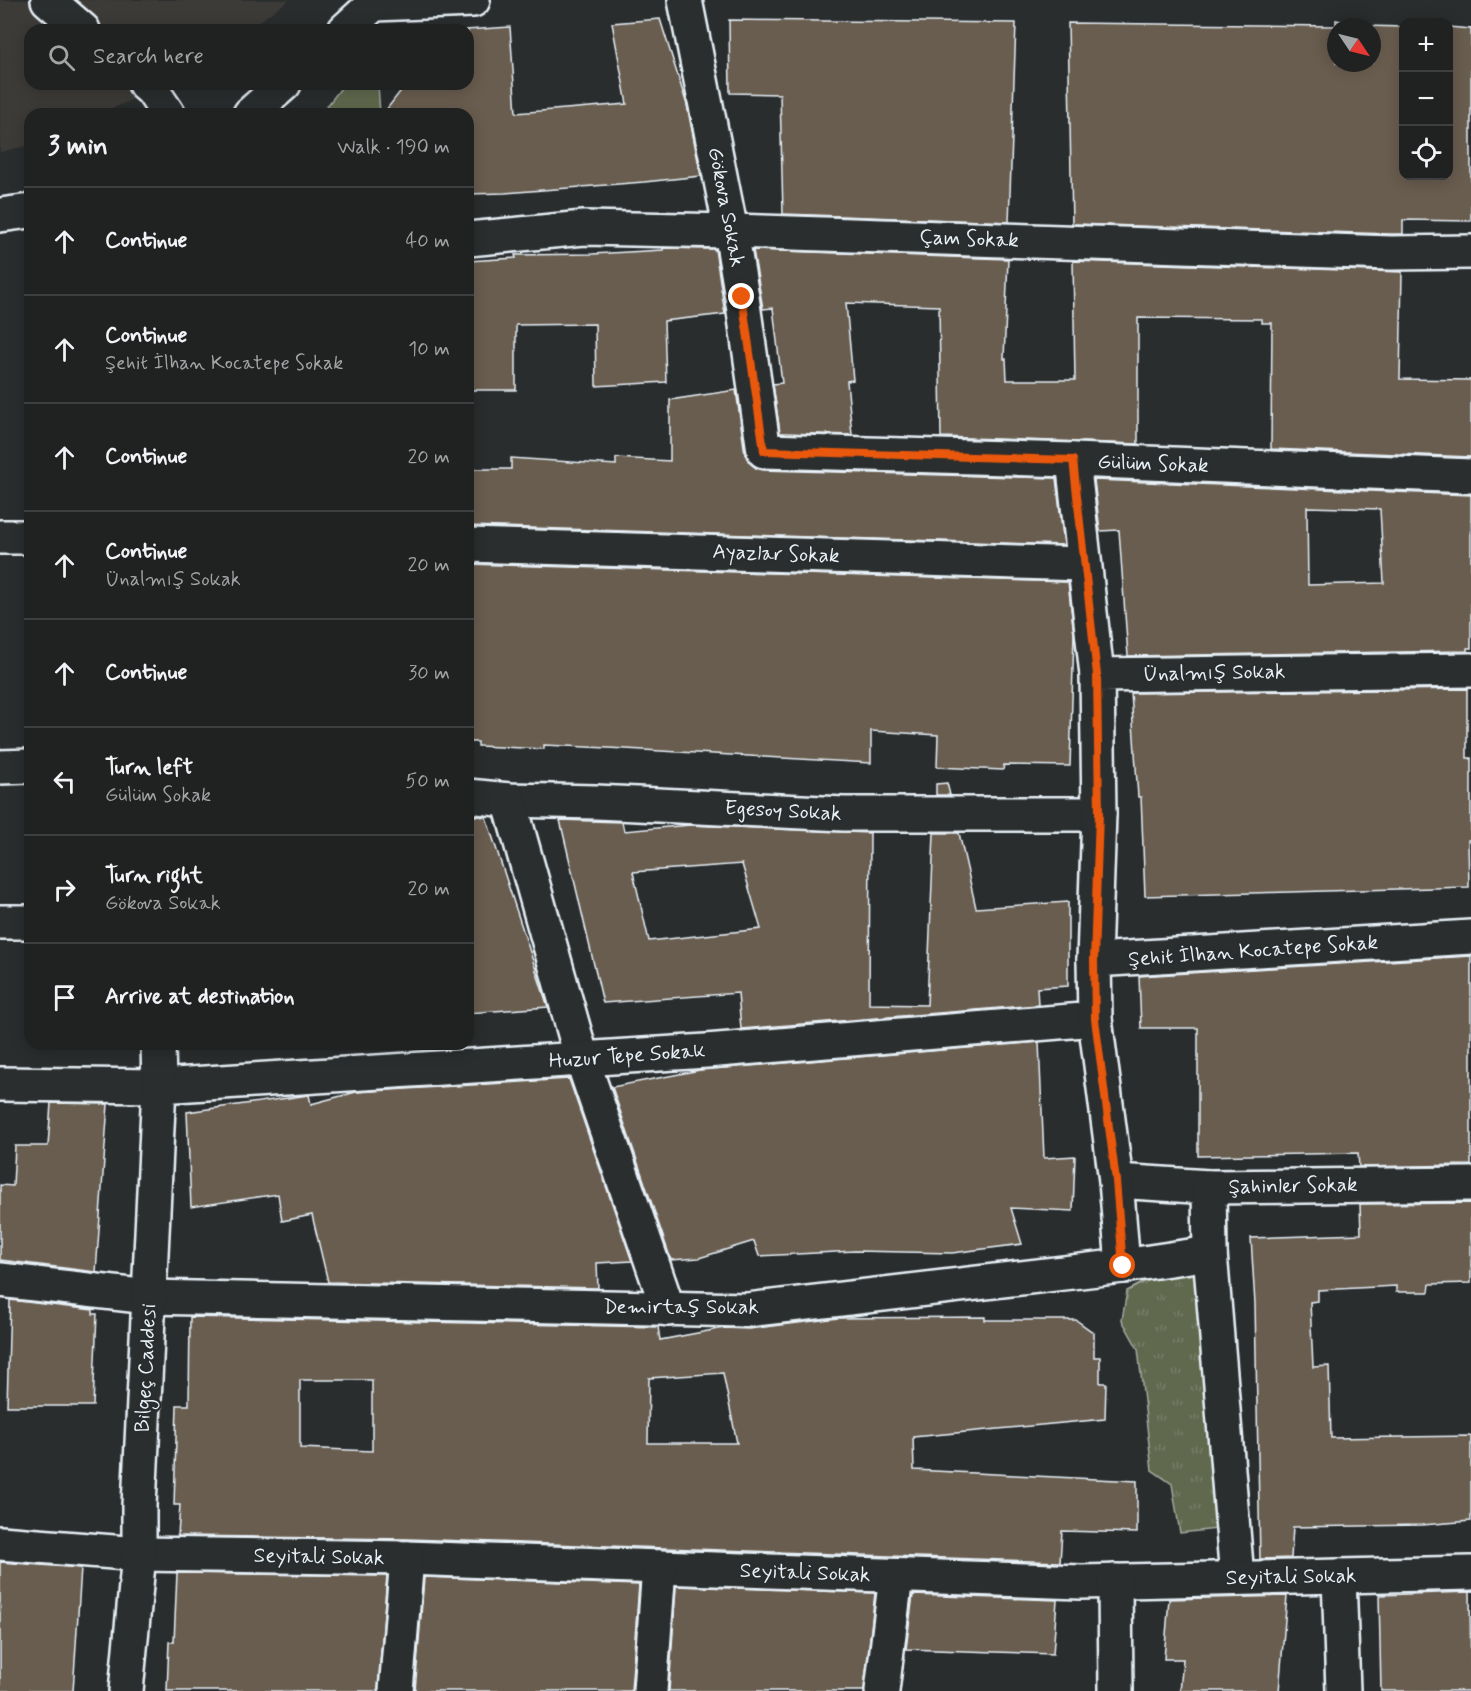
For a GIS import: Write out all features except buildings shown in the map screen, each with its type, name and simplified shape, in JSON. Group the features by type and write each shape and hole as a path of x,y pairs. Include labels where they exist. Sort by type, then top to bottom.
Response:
{"street":[{"path":"48,0 76,24"},
{"path":"352,24 376,2 473,0"},
{"name":"Gökova Sokak","path":"685,0 731,231 764,451"},
{"path":"152,90 164,108"},
{"path":"257,108 277,90"},
{"path":"0,215 24,212"},
{"name":"Çam Sokak","path":"474,238 584,228 1391,253 1471,252"},
{"name":"Gülüm Sokak","path":"764,451 1073,460 1471,476"},
{"path":"1073,460 1097,675 1099,814 1094,960 1095,1019 1116,1181 1123,1266"},
{"path":"0,537 24,537"},
{"name":"Ayazlar Sokak","path":"474,545 1083,564"},
{"name":"Ünalmış Sokak","path":"1097,675 1471,670"},
{"path":"0,767 24,766"},
{"name":"Egesoy Sokak","path":"474,797 844,814 1099,814"},
{"path":"509,800 582,1059 668,1309"},
{"path":"0,922 24,922"},
{"name":"Şehit İlhan Kocatepe Sokak","path":"1094,960 1471,937"},
{"name":"Huzur Tepe Sokak","path":"0,1084 159,1086 706,1051 1095,1019"},
{"name":"Bilgeç Caddesi","path":"126,1691 139,1554 139,1506 159,1086 158,1050"},
{"name":"Şahinler Sokak","path":"1116,1181 1209,1187 1471,1184"},
{"path":"1209,1187 1210,1253 1238,1578"},
{"name":"Demirtaş Sokak","path":"0,1280 149,1297 747,1310 1123,1266 1210,1253"},
{"name":"Seyitali Sokak","path":"0,1543 139,1554 407,1558 1082,1582 1471,1573"},
{"path":"396,1691 407,1558"},
{"path":"650,1691 659,1567"},
{"path":"882,1691 896,1576"},
{"path":"1339,1576 1343,1691"},
{"path":"1115,1581 1116,1691"}],"shaded area":[{"path":"0,0 289,0 255,24 24,24 24,90 155,90 113,108 24,108 24,146 0,152"}],"green space":[{"path":"339,90 378,90 380,108 326,108"},
{"path":"1204,1264 1226,1528 1180,1533 1172,1484 1152,1470 1138,1349 1122,1320 1127,1291 1167,1270"}],"route":[{"path":"742,297 764,451 1073,460 1097,675 1099,814 1094,960 1095,1019 1116,1181 1123,1266"}]}
